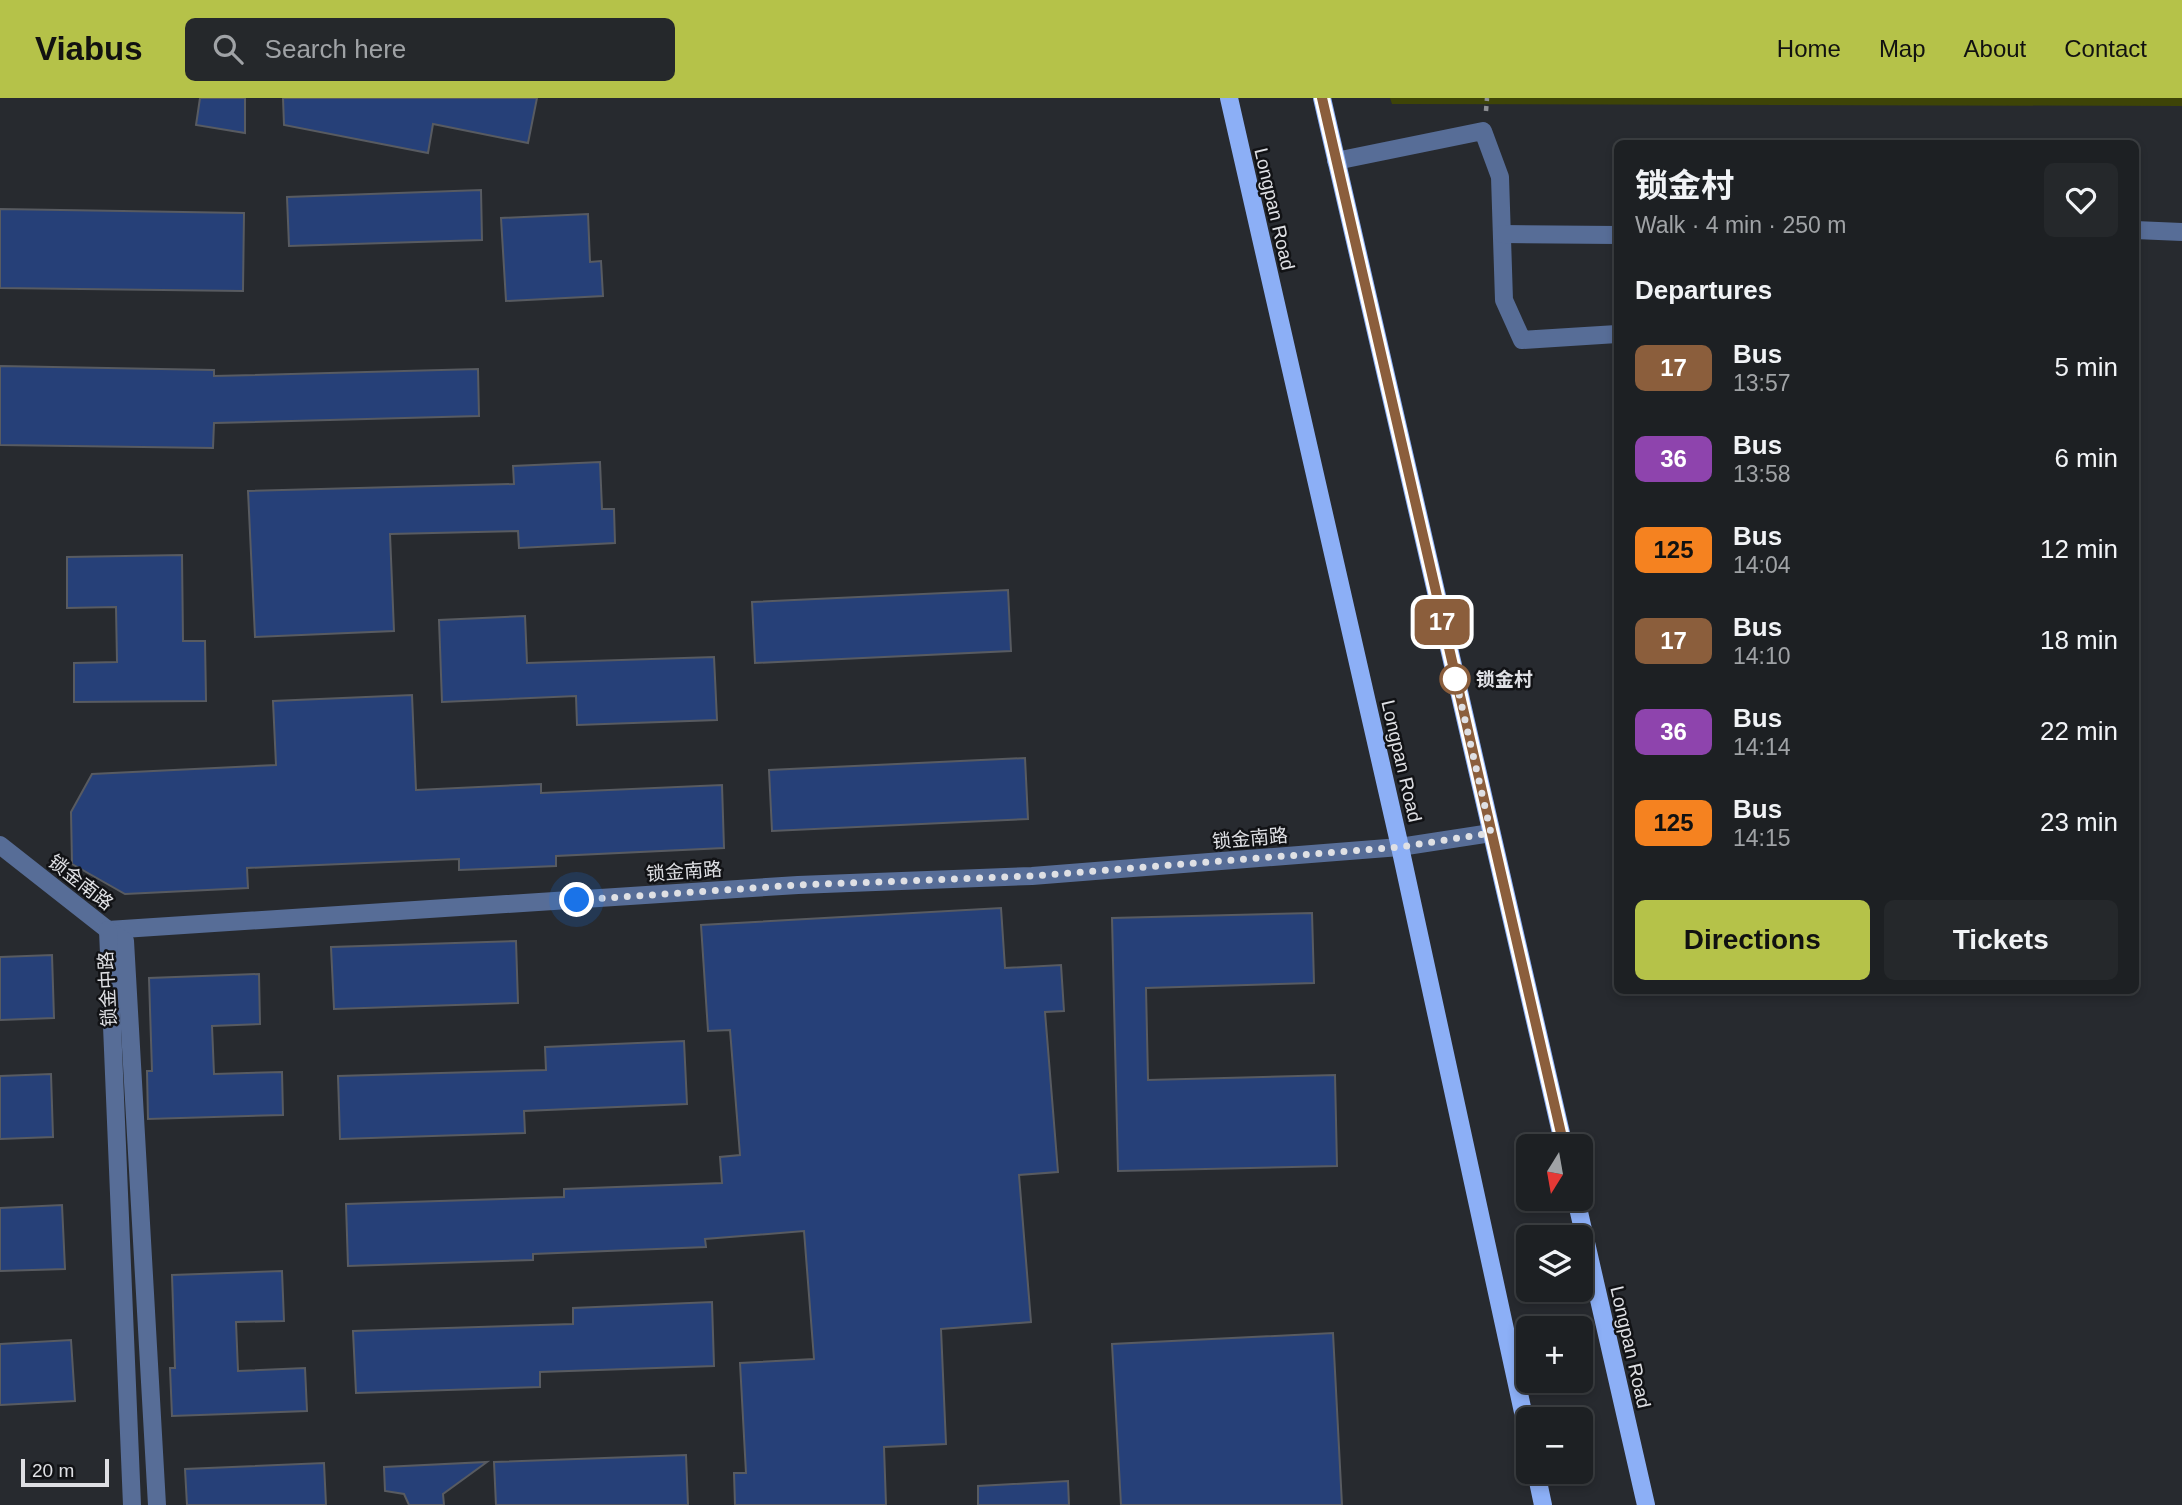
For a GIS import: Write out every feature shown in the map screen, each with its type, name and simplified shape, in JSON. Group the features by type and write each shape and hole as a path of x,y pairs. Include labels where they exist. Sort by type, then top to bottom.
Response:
{"main road":[{"name":"Longpan Road","path":"1228,98 1400,847 1522,1407"},
{"path":"1322,98 1561,1134"},
{"name":"Longpan Road","path":"1579,1211 1646,1505"},
{"path":"1539,1484 1543,1505"}],"street":[{"path":"1336,161 1483,131 1500,177 1504,300 1522,340 1614,334"},
{"path":"2139,230 2182,232"},
{"path":"1502,234 1614,235"},
{"name":"锁金南路","path":"0,845 108,930 798,885 1032,876 1400,847 1491,833"},
{"name":"锁金中路","path":"108,930 132,1505"},
{"name":"锁金中路","path":"108,930 125,941 157,1505"}],"green space":[{"path":"1390,98 2182,98 2182,106 1392,104"}],"building":[{"path":"200,98 245,98 245,133 196,125"},
{"path":"283,98 537,98 528,143 433,124 428,153 284,125"},
{"path":"481,190 482,240 289,246 287,197"},
{"path":"0,209 244,213 243,291 0,288"},
{"path":"588,214 590,262 601,261 603,296 506,301 501,218"},
{"path":"0,366 214,370 214,376 478,369 479,416 214,423 213,448 0,445"},
{"path":"600,462 602,509 614,509 615,543 519,548 518,531 390,534 394,631 255,637 248,491 514,484 513,466"},
{"path":"182,555 183,641 205,641 206,701 74,702 74,663 117,662 116,607 67,608 67,557"},
{"path":"1008,590 1011,651 755,663 752,602"},
{"path":"525,616 527,663 714,657 717,720 577,725 576,696 442,702 439,620"},
{"path":"412,695 416,790 541,784 541,793 722,785 724,848 556,856 556,866 459,870 459,859 247,868 248,888 125,894 72,864 71,812 92,774 276,765 273,701"},
{"path":"1025,758 1028,819 772,831 769,770"},
{"path":"1001,908 1005,968 1061,965 1064,1011 1045,1012 1058,1172 1019,1175 1031,1322 941,1329 946,1444 884,1447 886,1505 735,1505 734,1473 746,1473 740,1363 814,1359 804,1231 705,1239 706,1247 533,1254 533,1260 348,1266 346,1204 564,1197 564,1189 722,1183 720,1157 740,1155 730,1030 708,1031 701,925"},
{"path":"1312,913 1314,983 1146,988 1148,1080 1335,1075 1337,1166 1118,1171 1112,918"},
{"path":"516,941 518,1003 334,1009 331,947"},
{"path":"52,955 54,1018 0,1020 0,957"},
{"path":"259,974 260,1024 212,1026 214,1074 282,1072 283,1115 148,1119 147,1071 152,1071 149,978"},
{"path":"684,1041 687,1104 524,1111 525,1133 340,1139 338,1076 546,1070 545,1047"},
{"path":"51,1074 53,1137 0,1139 0,1076"},
{"path":"62,1205 65,1269 0,1271 0,1208"},
{"path":"282,1271 284,1321 236,1322 238,1371 305,1368 307,1411 172,1416 170,1368 175,1368 172,1275"},
{"path":"712,1302 714,1366 540,1372 540,1387 356,1393 353,1331 573,1324 573,1308"},
{"path":"1333,1333 1342,1505 1121,1505 1112,1344"},
{"path":"71,1340 75,1401 0,1405 0,1344"},
{"path":"686,1455 688,1505 496,1505 494,1462"},
{"path":"487,1462 443,1494 444,1505 409,1505 404,1494 385,1491 384,1467"},
{"path":"324,1463 326,1505 187,1505 185,1469"},
{"path":"1068,1481 1069,1505 978,1505 978,1486"}],"bus line":[{"name":"17","path":"1322,98 1561,1134"}],"place":[{"name":"锁金村","path":"1455,679"}],"route":[{"path":"577,900 798,885 1032,876 1400,847 1491,833 1454,672 1455,679"}]}
